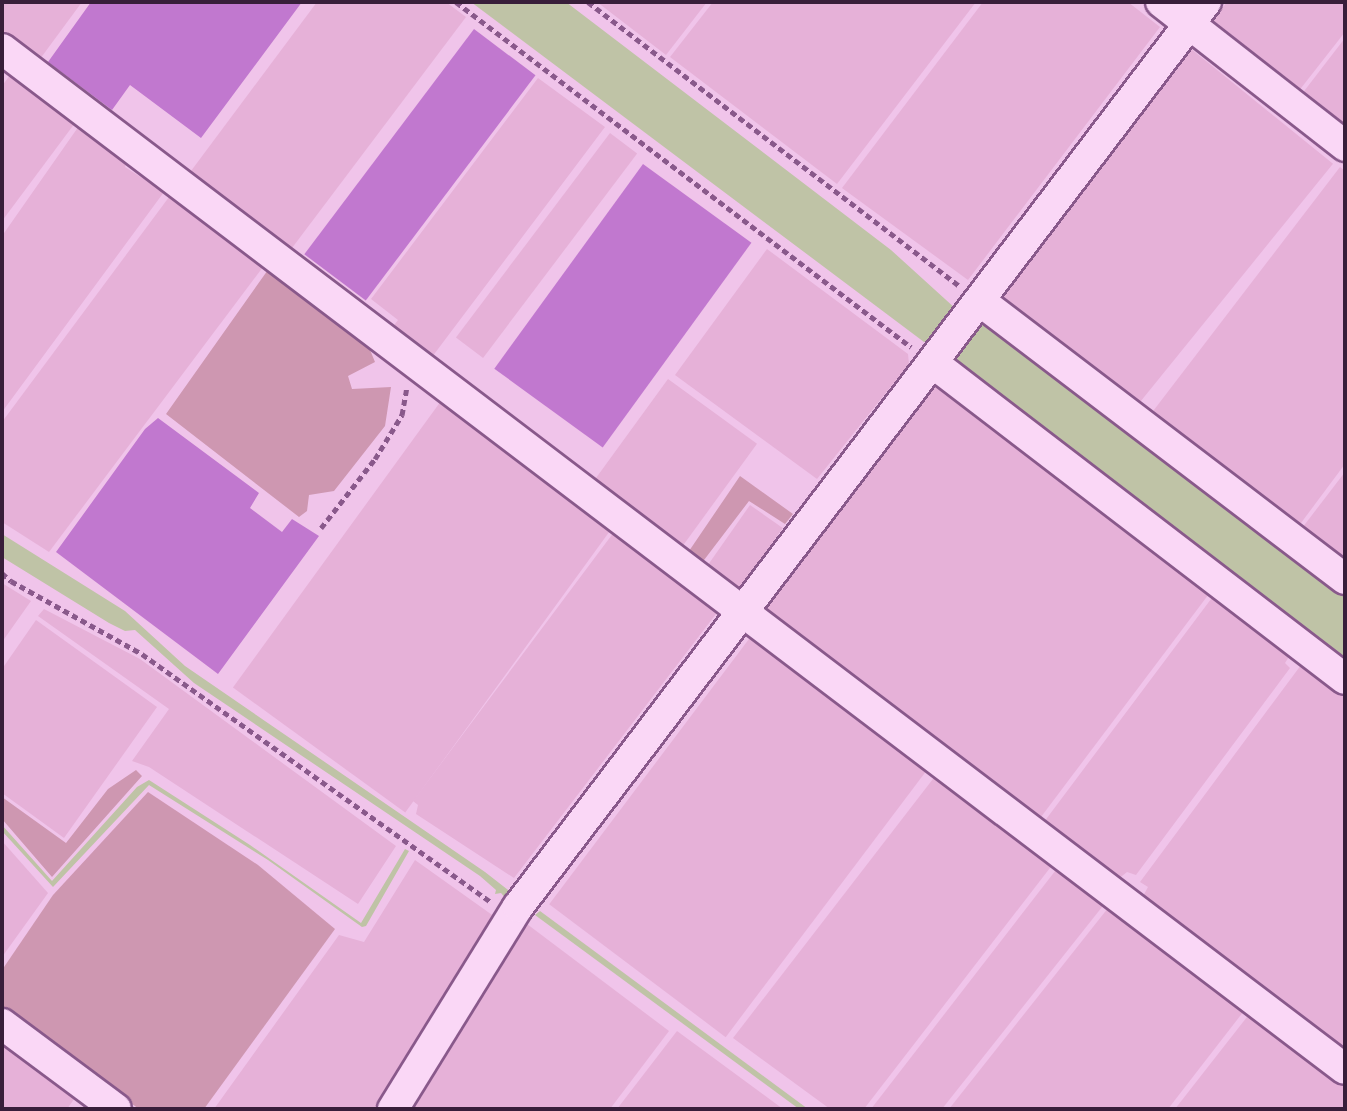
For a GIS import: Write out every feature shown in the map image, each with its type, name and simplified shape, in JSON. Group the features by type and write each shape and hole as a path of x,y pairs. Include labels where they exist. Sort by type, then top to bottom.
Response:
{"street":[{"path":"1161,2 1198,13 1345,146"},
{"path":"393,1109 512,917 1198,13"},
{"path":"2,49 1345,1069"},
{"path":"976,306 1345,579"},
{"path":"936,358 1345,679"},
{"path":"2,1024 116,1109"}],"path":[{"path":"456,2 936,358"},
{"path":"588,2 976,306"},
{"path":"321,528 375,459 402,415 408,384 399,351"},
{"path":"2,573 11,581 142,654 512,917"}],"shaded area":[{"path":"2,2 82,2 40,59 2,30"},
{"path":"317,2 446,2 466,17 289,252 188,175"},
{"path":"471,2 566,2 891,250 956,309 987,327 1345,591 1345,666 959,368 933,343 924,342"},
{"path":"597,2 707,2 666,55"},
{"path":"713,2 976,2 837,184 670,57"},
{"path":"983,2 1128,2 1160,27 968,280 842,188"},
{"path":"1227,2 1345,2 1345,32 1298,92 1210,24"},
{"path":"1345,38 1345,135 1298,99"},
{"path":"1190,48 1333,164 1132,412 989,297"},
{"path":"13,71 78,119 2,221 2,86"},
{"path":"538,78 605,127 429,361 389,332 398,320 371,299"},
{"path":"81,123 129,157 125,167 164,192 2,412 2,236"},
{"path":"610,133 637,153 483,358 456,337"},
{"path":"1340,167 1345,171 1345,464 1298,527 1147,419"},
{"path":"172,193 266,263 49,552 2,522 2,422"},
{"path":"767,249 908,354 909,364 817,479 675,375"},
{"path":"270,267 368,345 375,362 348,376 352,389 391,387 385,426 334,491 309,495 307,511 299,517 166,414"},
{"path":"938,377 1215,586 1038,821 760,613"},
{"path":"668,379 757,444 681,548 592,483"},
{"path":"441,401 613,526 405,813 233,687"},
{"path":"1345,472 1345,566 1299,532"},
{"path":"740,476 793,514 785,524 749,501 701,564 687,554"},
{"path":"750,505 783,528 739,591 706,568"},
{"path":"614,532 719,610 514,878 416,814 418,805 413,801"},
{"path":"2,534 125,611 185,666 485,872 512,893 508,901 501,893 495,894 496,890 480,876 194,683 135,630 125,631 109,623 2,557"},
{"path":"2,583 31,601 2,642"},
{"path":"1214,595 1294,649 1285,663 1290,668 1136,875 1127,872 1117,880 1044,822"},
{"path":"44,609 140,659 396,846 358,904 149,767 132,761 169,709 38,616"},
{"path":"36,620 157,707 64,838 2,793 2,669"},
{"path":"752,635 928,768 726,1037 549,904"},
{"path":"1304,661 1345,693 1345,1045 1336,1046 1142,898 1148,887 1140,882"},
{"path":"136,770 142,776 52,877 2,819 2,797 66,843 108,789"},
{"path":"936,775 1053,864 864,1109 830,1109 733,1038"},
{"path":"149,780 250,845 361,923 405,849 409,851 366,926 362,927 268,860 149,785 53,887 2,831 2,825 52,881 137,787"},
{"path":"148,792 258,865 335,929 204,1109 139,1109 2,1009 2,970 53,895"},
{"path":"2,841 48,893 2,957"},
{"path":"415,860 495,917 375,1109 214,1109 339,935 364,942"},
{"path":"1059,866 1106,902 942,1109 871,1109"},
{"path":"1112,903 1247,1007 1168,1109 949,1109"},
{"path":"540,911 808,1109 799,1109 535,915"},
{"path":"527,924 669,1031 610,1109 412,1109"},
{"path":"1254,1008 1345,1079 1345,1109 1175,1109"},
{"path":"677,1031 783,1109 617,1109"},
{"path":"2,1041 77,1095 67,1109 2,1109"}],"building":[{"path":"91,2 302,2 201,138 130,85 112,110 48,62"},
{"path":"474,29 535,75 366,301 304,254"},
{"path":"643,164 751,243 603,447 494,369"},
{"path":"158,418 259,493 250,508 282,532 292,519 319,536 218,674 56,552 145,429"}]}
